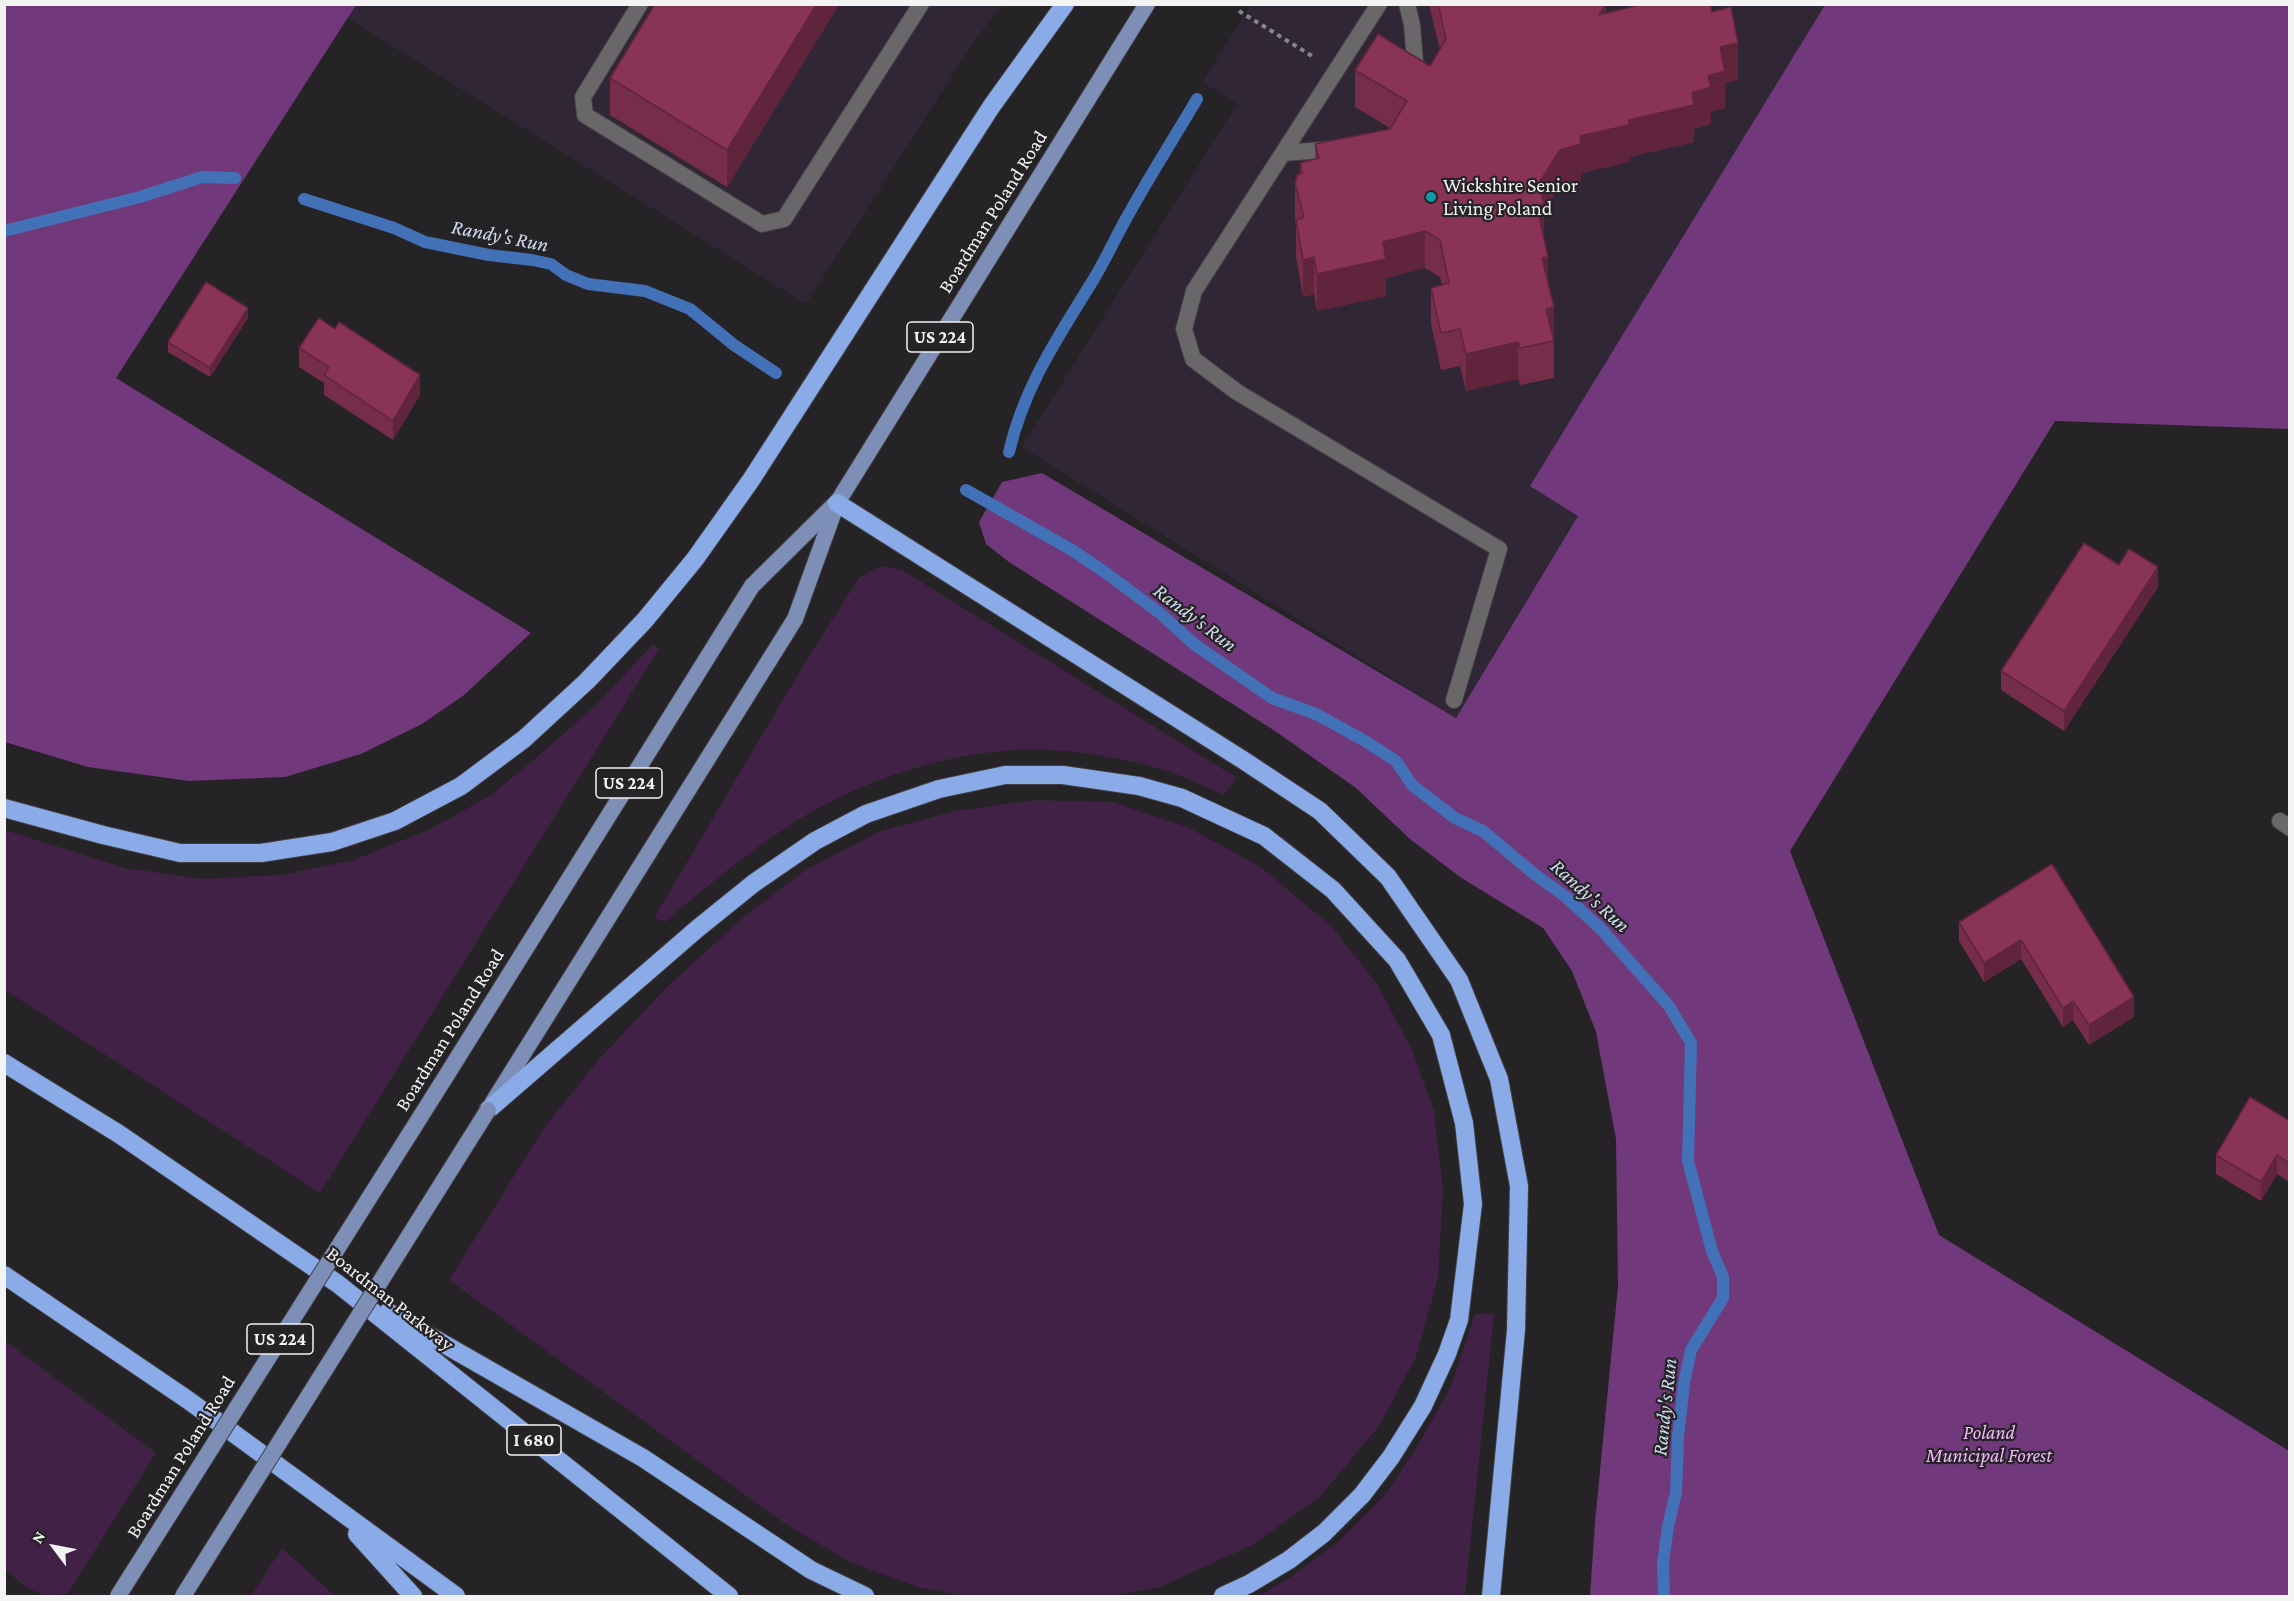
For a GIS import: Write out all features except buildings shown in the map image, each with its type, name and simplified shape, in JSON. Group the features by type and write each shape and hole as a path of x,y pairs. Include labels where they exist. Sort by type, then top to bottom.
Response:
{"highway":[{"path":"4,808 180,853 261,853 332,843 395,821 461,786 524,739 587,681 645,620 695,559 751,480 991,107 1065,4"},
{"path":"837,503 1244,760 1320,811 1388,877 1458,980 1499,1079 1519,1186 1516,1330 1491,1596"},
{"path":"489,1110 754,882 815,841 866,814 939,789 1005,775 1063,775 1139,786 1182,798 1264,836 1333,891 1397,960 1441,1035 1464,1123 1473,1204 1459,1320 1424,1406 1362,1496 1324,1533 1289,1560 1250,1584 1223,1596"},
{"name":"Boardman Parkway","path":"4,1063 120,1134 338,1284 729,1596"},
{"path":"4,1275 188,1400 456,1596"},
{"path":"338,1284 643,1458 811,1570 865,1596"},
{"path":"334,1508 413,1596"}],"main road":[{"name":"Boardman Poland Road","path":"183,1596 795,619 837,503 1147,4"},
{"name":"Boardman Poland Road","path":"118,1596 752,586 837,503"}],"lane":[{"path":"640,4 583,97 585,115 762,224 784,219 921,4"},
{"path":"1379,4 1194,291 1184,329 1193,359 1237,392 1499,549 1454,700"},
{"path":"1407,4 1412,25 1416,74 1407,89"},
{"path":"1283,153 1350,147"}],"path":[{"path":"1239,11 1310,55"}],"shaded area":[{"path":"356,4 1003,5 977,37 806,304 347,18"},
{"path":"1251,5 1825,5 1531,486 1578,515 1456,718 1022,447 1237,104 1202,82"},
{"path":"880,566 902,570 1237,778 1224,795 1157,768 1081,753 1042,750 1004,751 937,762 871,783 808,814 765,842 665,922 654,918 807,659 859,578"},
{"path":"653,644 659,649 320,1193 5,990 5,830 125,868 202,879 281,875 354,860 428,830 490,796 598,703"},
{"path":"1034,800 1113,802 1189,828 1261,867 1332,927 1377,984 1412,1050 1434,1111 1443,1191 1438,1278 1416,1357 1379,1426 1319,1498 1252,1545 1160,1587 1113,1596 965,1596 921,1588 850,1562 784,1523 449,1280 544,1128 600,1058 667,987 744,917 807,869 881,831 956,811"},
{"path":"1475,1314 1494,1314 1465,1596 1258,1596 1285,1581 1338,1542 1385,1495 1421,1440 1451,1386"},
{"path":"4,1340 156,1453 68,1593 49,1595 33,1591 5,1569"},
{"path":"282,1548 335,1596 251,1596"}],"green space":[{"path":"4,5 356,5 116,378 531,633 464,695 422,724 361,754 285,777 189,781 88,767 5,742"},
{"name":"Poland Municipal Forest","path":"1825,5 2289,5 2289,429 2055,421 1790,851 1939,1235 2289,1451 2289,1596 1590,1596 1618,1286 1616,1139 1596,1032 1572,971 1543,928 1460,877 1410,839 1356,788 1275,731 1009,562 986,544 979,522 1002,482 1042,473 1456,718 1578,516 1530,486"}],"waterway":[{"path":"1009,452 1024,404 1044,361 1197,99"},
{"name":"Randy's Run","path":"4,231 140,197 202,177 235,178"},
{"name":"Randy's Run","path":"304,199 394,228 425,242 551,264 566,275 588,284 645,291 690,309 734,345 776,373"},
{"name":"Randy's Run","path":"966,490 1072,550 1106,573 1161,614 1194,644 1272,698 1316,714 1396,761 1412,785 1455,818 1483,831 1566,897 1601,929 1669,1006 1691,1043 1688,1161 1712,1251 1723,1277 1723,1298 1691,1350 1684,1383 1678,1437 1676,1493 1668,1526 1663,1563 1664,1596"}],"place":[{"name":"Wickshire Senior Living Poland","path":"1431,197"}]}
